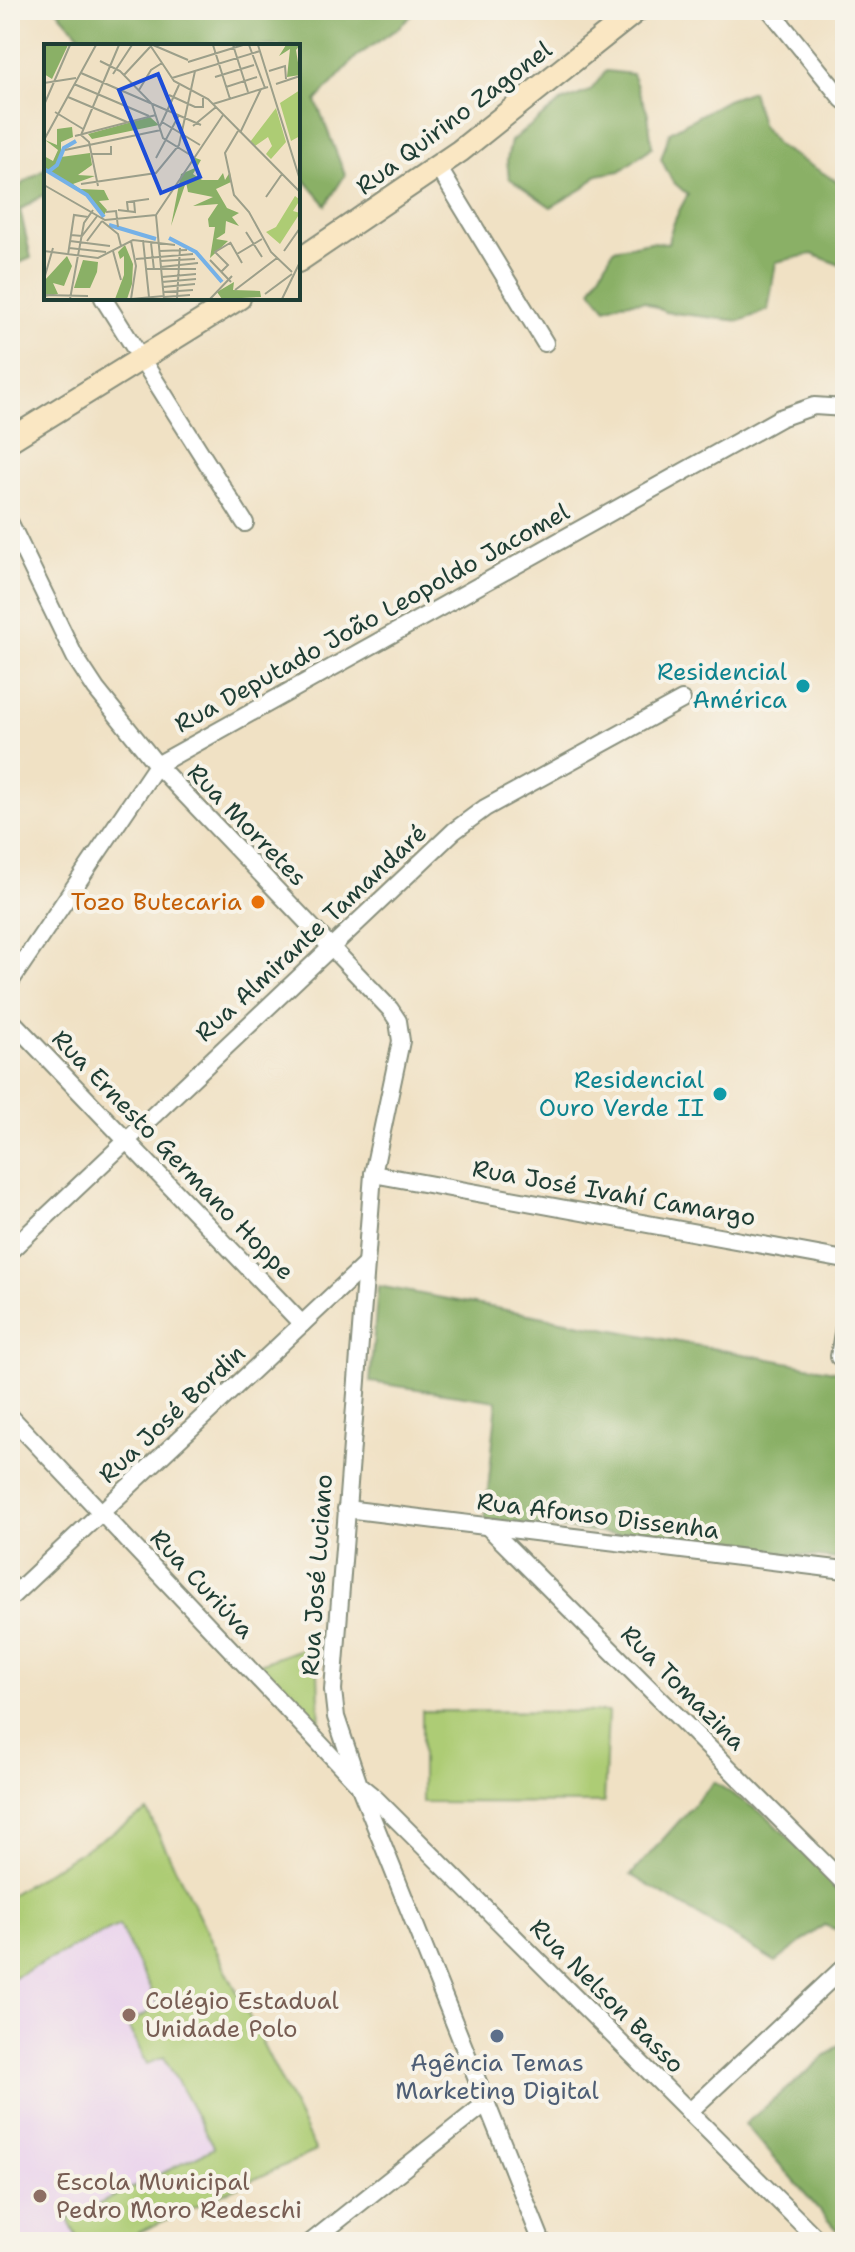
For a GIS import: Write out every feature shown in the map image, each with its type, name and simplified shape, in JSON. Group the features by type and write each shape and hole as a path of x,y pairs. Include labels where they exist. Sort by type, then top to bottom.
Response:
{"street":[{"name":"Rua Quirino Zagonel","path":"300,260 438,167 637,10"},
{"path":"770,10 843,100"},
{"path":"438,167 545,343"},
{"path":"104,300 245,523"},
{"path":"10,440 236,300"},
{"name":"Rua Deputado João Leopoldo Jacomel","path":"10,982 157,765 780,418 814,406 845,408"},
{"name":"Rua Morretes","path":"10,523 84,673 157,765 398,1021"},
{"name":"Rua Almirante Tamandaré","path":"10,1251 471,817 682,700"},
{"name":"Rua Ernesto Germano Hoppe","path":"10,1019 302,1324"},
{"name":"Rua José Luciano","path":"398,1021 401,1041 373,1174 333,1690 336,1717 359,1785 542,2242"},
{"name":"Rua José Ivahí Camargo","path":"373,1174 845,1260"},
{"name":"Rua José Bordin","path":"10,1598 366,1264"},
{"path":"839,1357 845,1321"},
{"name":"Rua Curiúva","path":"10,1416 359,1785"},
{"name":"Rua Afonso Dissenha","path":"346,1509 845,1570"},
{"name":"Rua Tomazina","path":"487,1526 845,1884"},
{"name":"Rua Nelson Basso","path":"359,1785 820,2242"},
{"path":"689,2112 845,1966"},
{"path":"311,2242 486,2103"}],"shaded area":[{"name":"Colégio Estadual Unidade Polo","path":"147,1811 316,2151 118,2242 10,2242 10,1895"}],"green space":[{"path":"57,10 418,10 356,57 316,101 345,175 326,205 300,174 300,44 87,44"},
{"path":"606,71 632,74 648,114 652,147 620,171 597,175 584,188 551,207 509,178 507,160 511,141 561,102 590,91"},
{"path":"752,91 761,124 778,146 845,186 845,267 812,254 776,262 768,310 740,321 665,312 644,301 619,303 606,308 591,290 614,249 650,242 668,243 688,195 672,181 661,159 670,132 727,100"},
{"path":"44,169 44,194 20,210 31,258 10,267 10,192"},
{"path":"378,1286 845,1373 845,1560 485,1520 497,1401 370,1382"},
{"path":"317,1643 320,1731 260,1664"},
{"path":"422,1711 608,1712 604,1803 422,1802"},
{"path":"714,1782 768,1817 845,1894 845,1933 824,1925 776,1962 631,1875"},
{"path":"147,1811 316,2151 118,2242 79,2242 68,2219 214,2148 164,2057 147,2064 127,2024 159,2007 119,1925 10,1979 10,1895"},
{"path":"845,2040 845,2240 745,2124"}],"place":[{"name":"Residencial América","path":"803,686"},
{"name":"Tozo Butecaria","path":"258,902"},
{"name":"Residencial Ouro Verde II","path":"720,1094"},
{"name":"Colégio Estadual Unidade Polo","path":"129,2015"},
{"name":"Agência Temas Marketing Digital","path":"497,2036"},
{"name":"Escola Municipal Pedro Moro Redeschi","path":"40,2196"}]}
